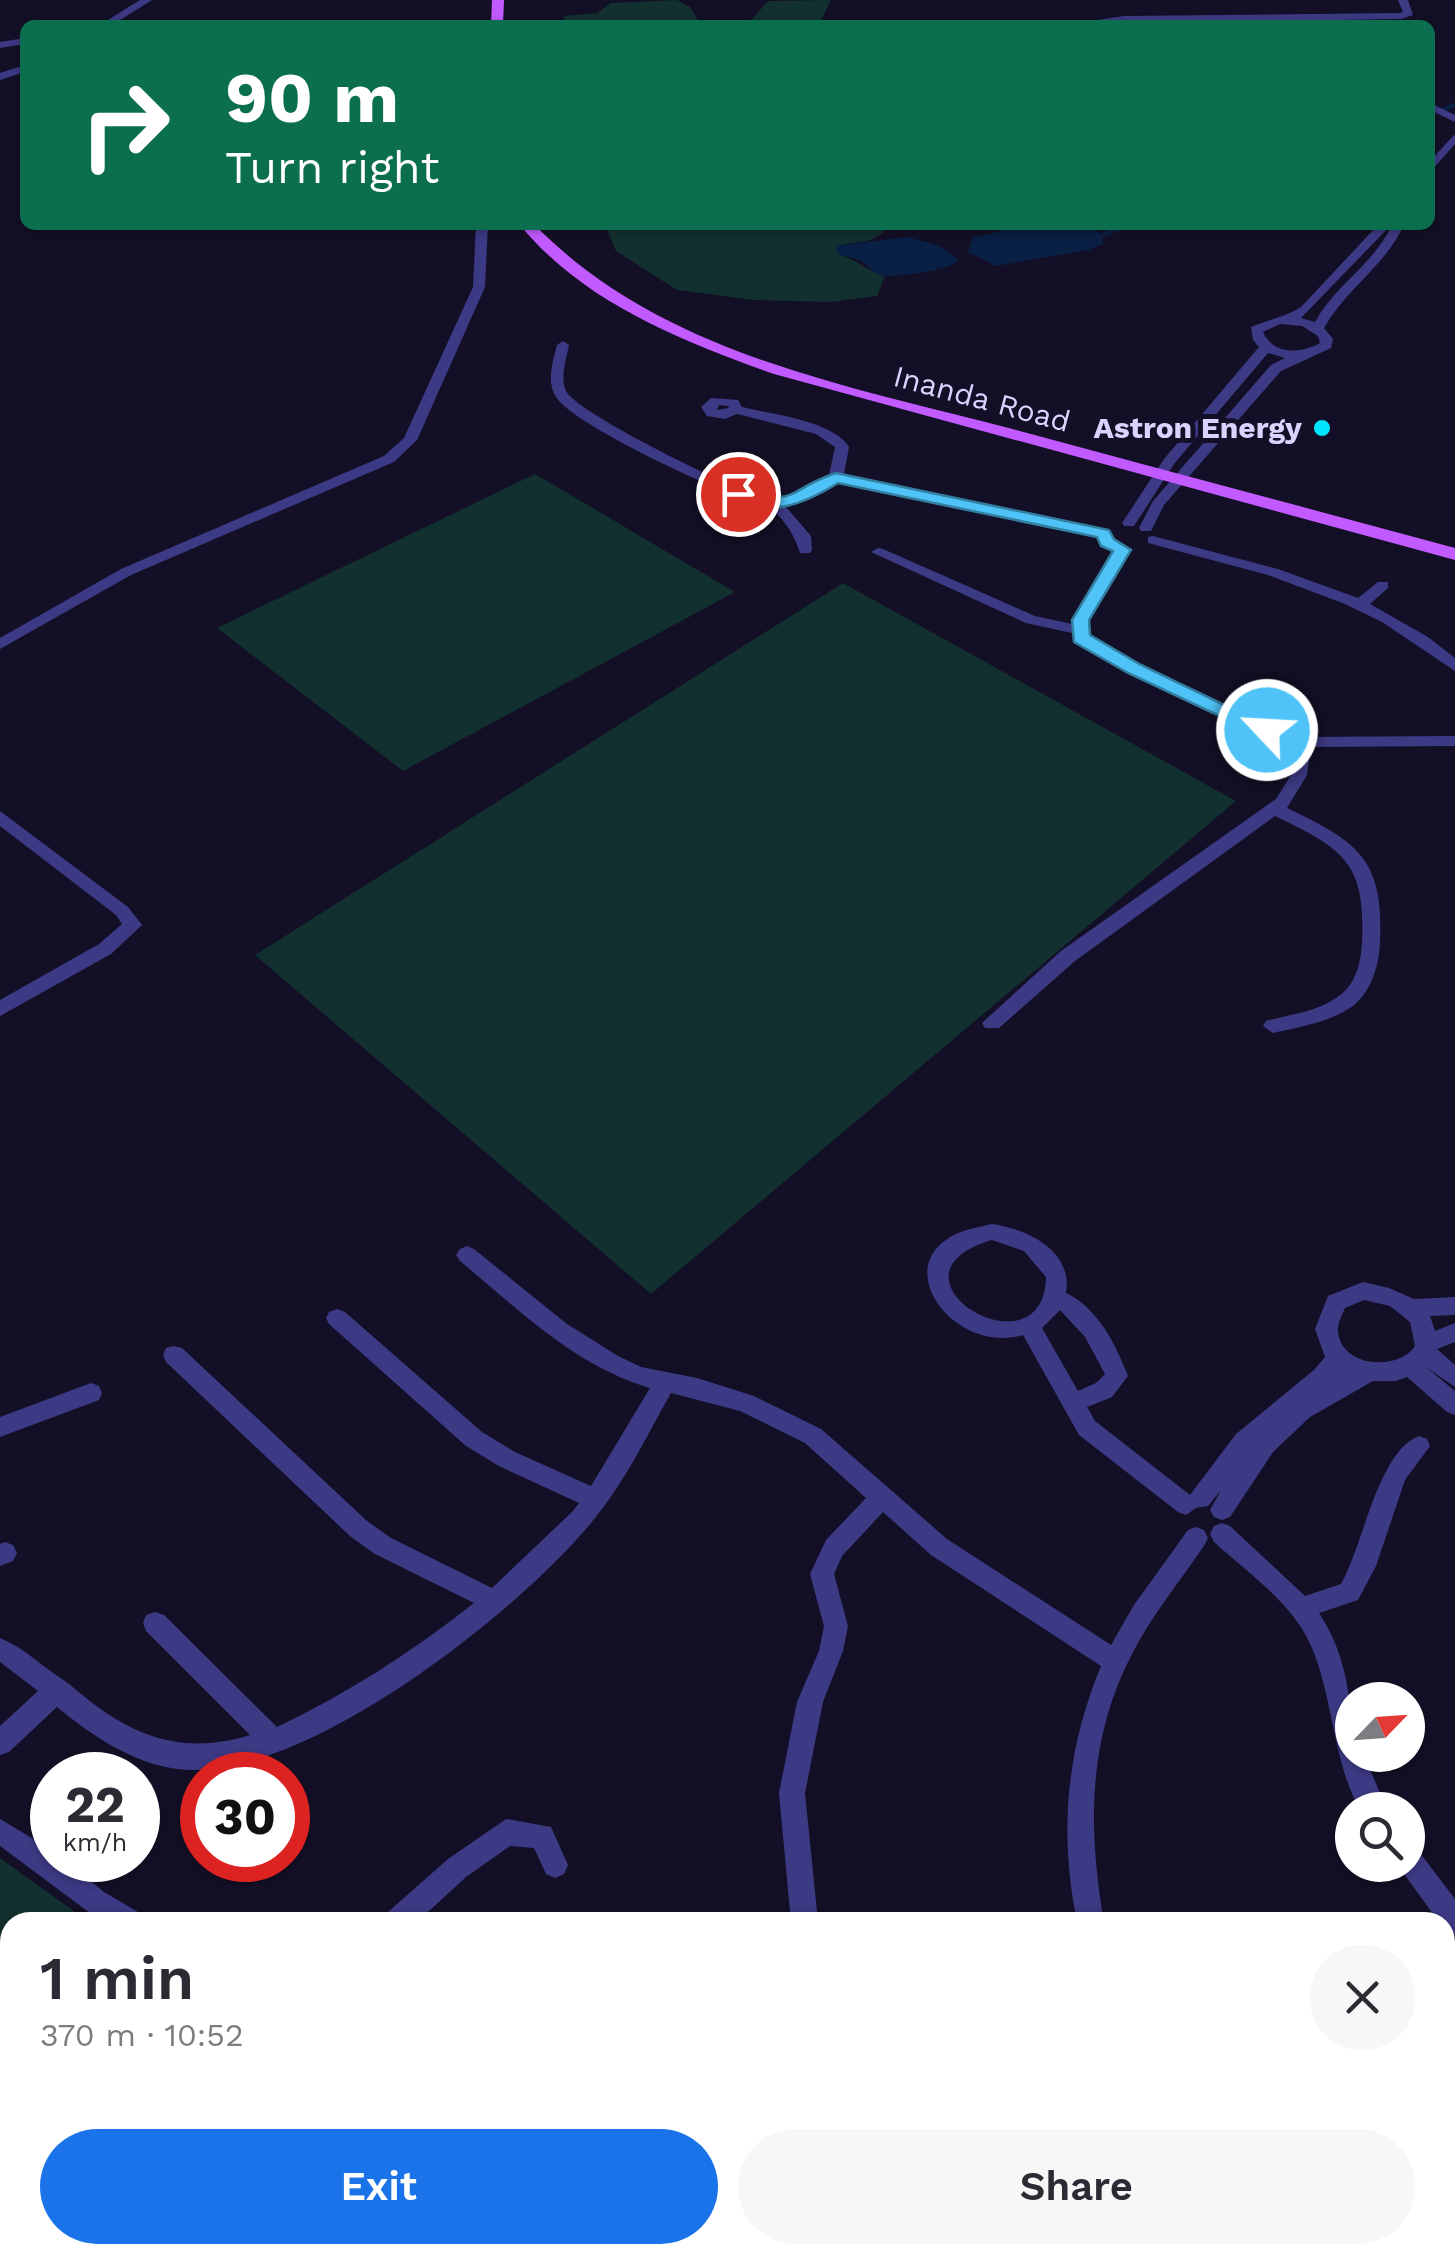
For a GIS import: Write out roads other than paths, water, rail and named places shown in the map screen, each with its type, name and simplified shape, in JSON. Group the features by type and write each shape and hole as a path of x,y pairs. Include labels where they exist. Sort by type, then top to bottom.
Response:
{"main road":[{"name":"Inanda Road","path":"532,230 560,259 654,319 714,347 834,388 1455,538"},
{"name":"Inanda Road","path":"556,230 618,280 692,321 760,349 1455,554"}],"street":[{"path":"113,20 146,0"},
{"path":"1324,0 1345,20"},
{"path":"1358,20 1405,16 1409,13 1403,0"},
{"path":"1098,8 1108,20 1212,20 1202,1"},
{"path":"1435,163 1455,137"},
{"path":"0,644 113,578 369,470 402,449 410,440 479,287 482,230"},
{"path":"1289,320 1305,310 1380,230"},
{"path":"1318,328 1324,316 1392,240 1396,230"},
{"path":"1373,236 1392,240"},
{"path":"1344,266 1365,272"},
{"path":"1129,523 1174,471 1276,368 1326,345 1327,340 1318,328 1289,320 1268,322 1256,330 1258,342 1266,347 1301,354"},
{"path":"563,345 558,380 566,402 738,494 778,504 804,497 836,478 1104,533"},
{"path":"1104,533 1107,542 1123,550 1145,548 1158,504 1174,471 1266,347"},
{"path":"736,410 830,434 842,448 836,478"},
{"path":"778,504 784,520 803,531 807,538 805,550"},
{"path":"1104,533 1112,525 1129,523 1149,534 1266,569 1360,606 1434,648 1455,666"},
{"path":"1078,630 1086,608 1123,550"},
{"path":"878,552 1031,620 1078,630 1089,644 1134,669 1302,744 1455,740"},
{"path":"1360,606 1383,585"},
{"path":"1434,648 1455,640"},
{"path":"992,1023 1068,956 1275,809 1300,775 1302,744"},
{"path":"1274,1026 1324,1014 1358,992 1366,976 1372,930 1370,885 1360,865 1324,834 1275,809"},
{"path":"0,817 122,911 133,926 123,937 65,974 0,1008"},
{"path":"992,1232 1026,1240 1051,1262 1057,1277 1055,1297 1043,1317 1029,1326 993,1330 959,1317 939,1291 939,1262 947,1250 974,1234 992,1232"},
{"path":"467,1255 563,1334 603,1360 665,1383 698,1388 776,1415 828,1447 957,1560 1116,1662"},
{"path":"1455,1332 1423,1355 1400,1374 1370,1372 1340,1354 1327,1326 1336,1302 1363,1292 1396,1299 1411,1308 1421,1320 1423,1355 1455,1405"},
{"path":"1055,1297 1065,1300 1086,1323 1118,1376 1104,1390 1072,1403"},
{"path":"1411,1308 1455,1306"},
{"path":"337,1318 474,1438 507,1459 595,1499"},
{"path":"1029,1326 1094,1435 1205,1517 1302,1608 1326,1650 1354,1768 1365,1792"},
{"path":"1089,1912 1077,1830 1078,1790 1087,1747 1116,1662 1205,1517 1244,1441 1322,1376 1340,1354"},
{"path":"174,1355 358,1529 495,1601"},
{"path":"1423,1355 1455,1378"},
{"path":"1205,1517 1270,1437 1311,1402 1370,1372"},
{"path":"0,1650 14,1656 121,1738 162,1754 205,1757 274,1741 353,1701 495,1601 541,1561 595,1499 665,1383"},
{"path":"0,1427 91,1392"},
{"path":"1302,1608 1349,1592 1364,1566 1395,1475 1419,1446"},
{"path":"803,1912 792,1794 810,1702 834,1636 836,1619 822,1574 834,1548 882,1497"},
{"path":"155,1623 274,1741"},
{"path":"0,1743 58,1689"},
{"path":"0,1832 34,1852 108,1912"},
{"path":"409,1912 506,1832 542,1836 555,1866"},
{"path":"1425,1881 1448,1912"}],"water":[{"path":"1004,230 1096,230 1103,244 1089,250 996,266 968,252 973,238"},
{"path":"908,237 943,248 958,261 933,271 887,276 877,274 861,261 837,254 836,246"}],"waterway":[{"path":"1435,112 1455,105"},
{"path":"1102,235 1116,230"}],"place":[{"name":"Astron Energy","path":"1322,428"}]}
